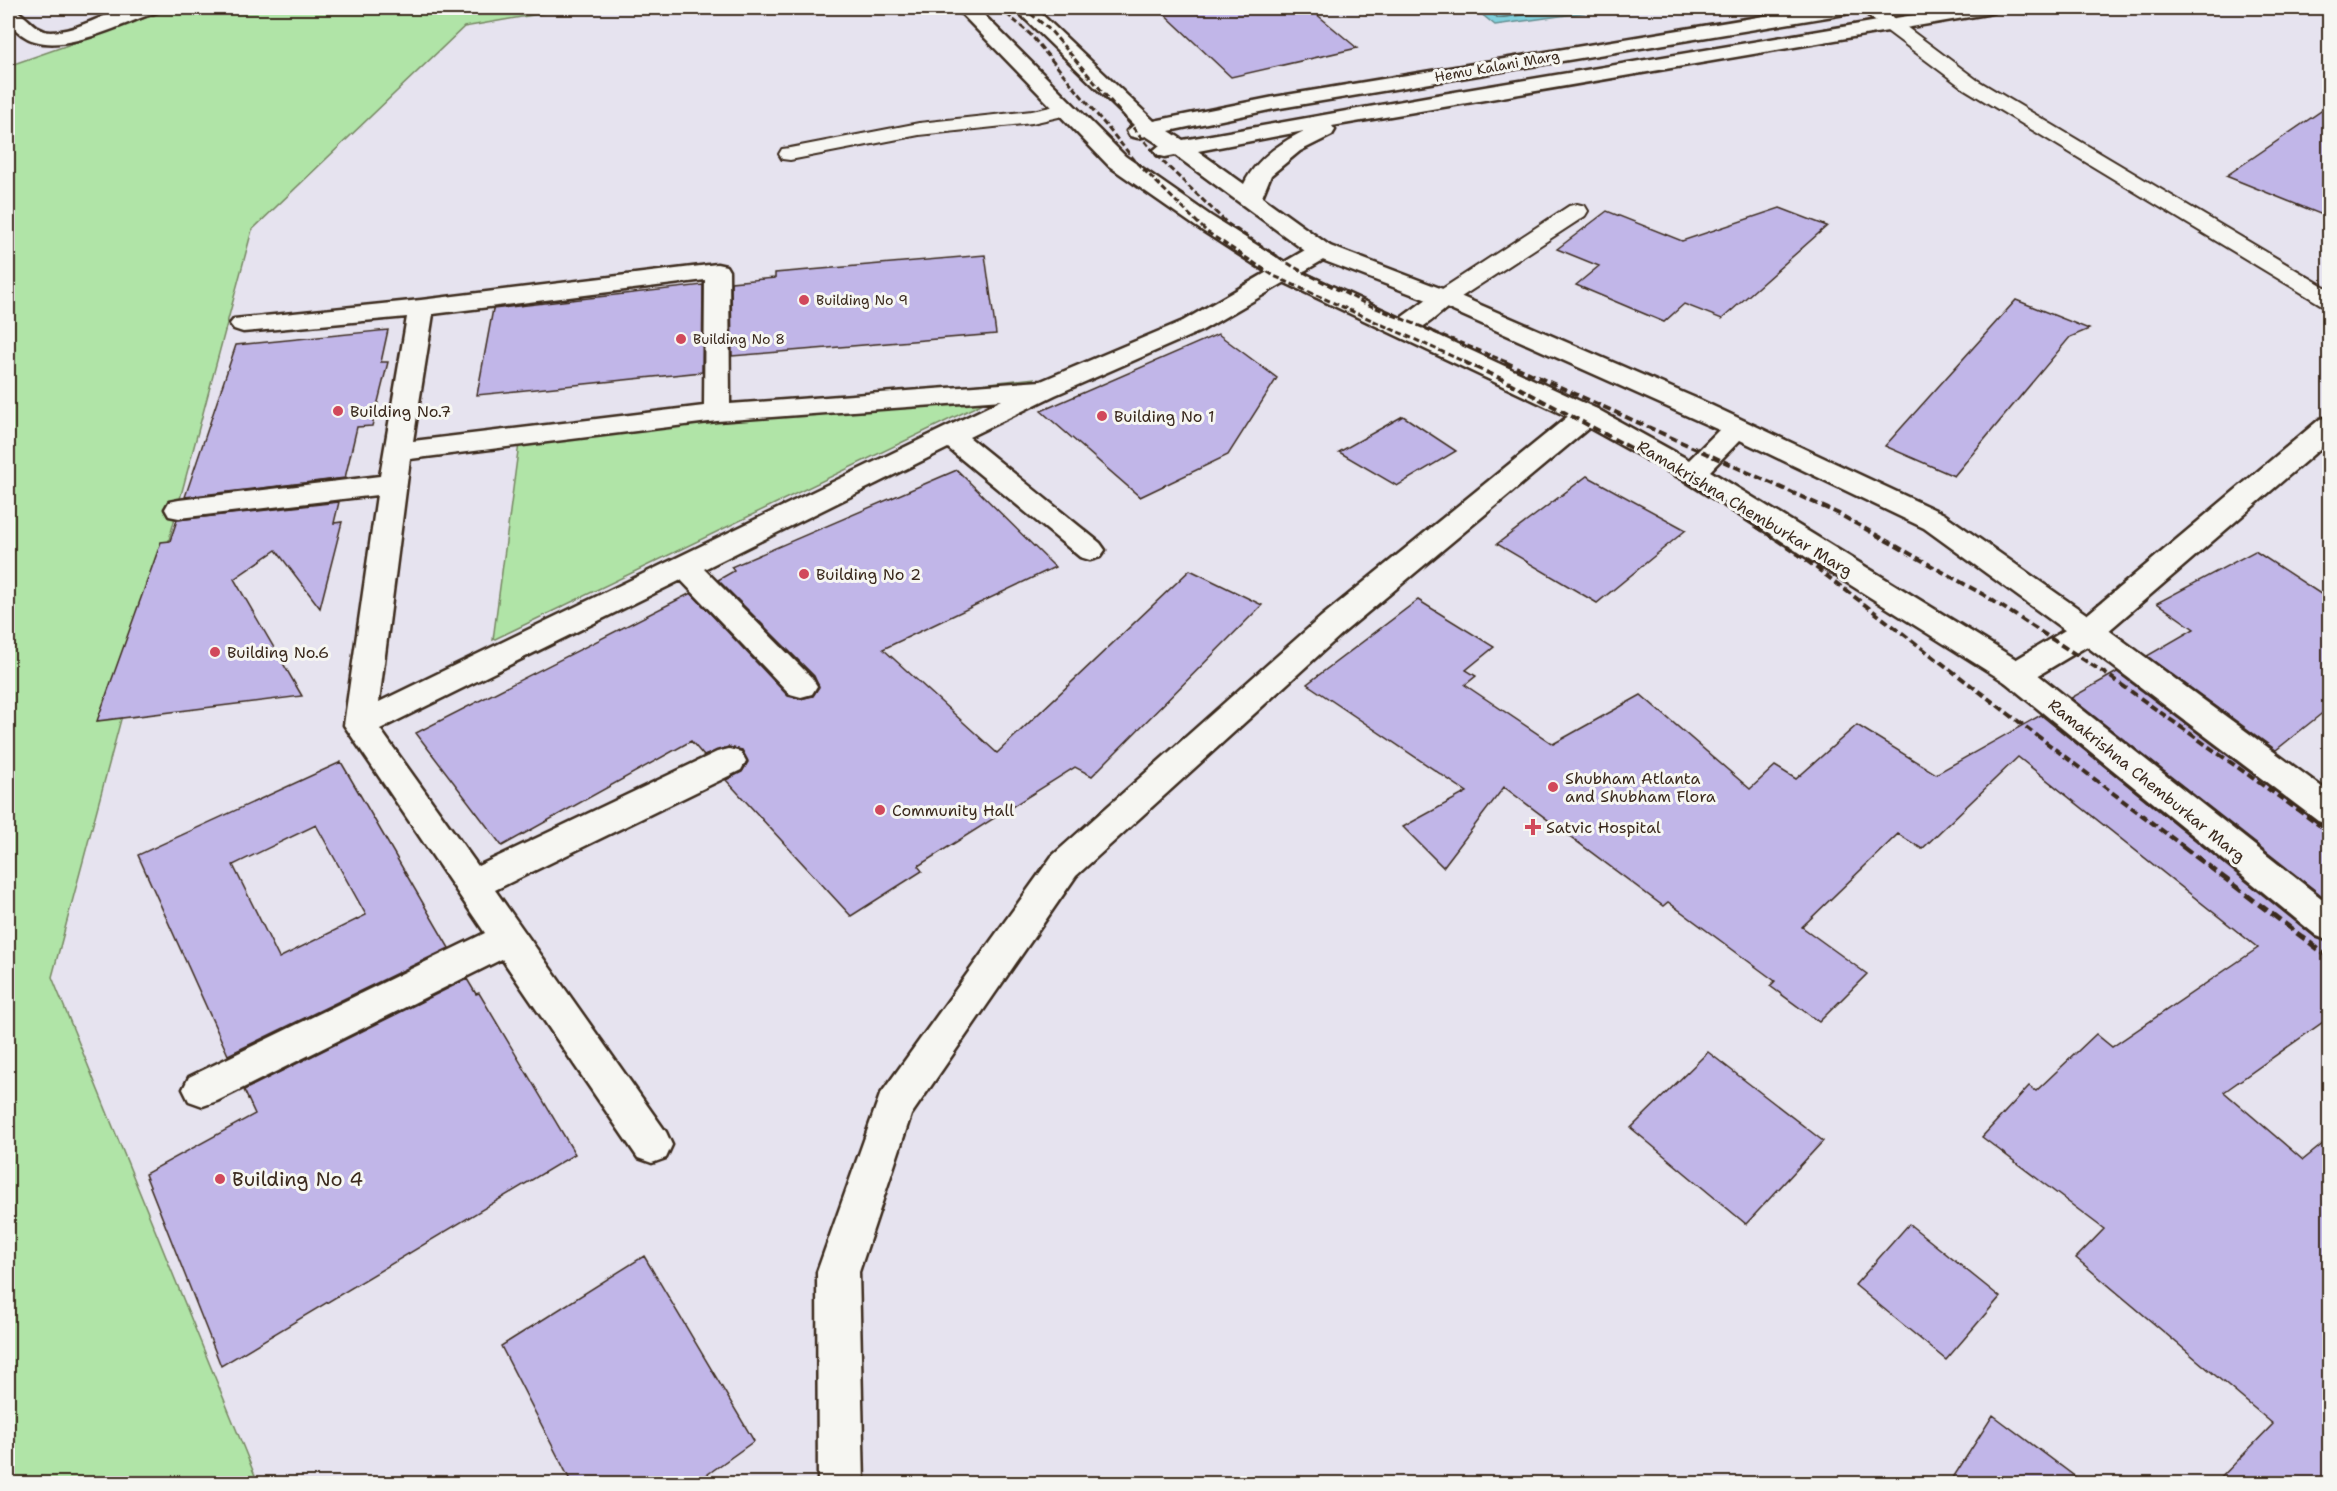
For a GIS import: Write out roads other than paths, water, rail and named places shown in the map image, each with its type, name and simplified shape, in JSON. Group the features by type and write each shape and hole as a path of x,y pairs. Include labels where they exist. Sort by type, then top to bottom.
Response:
{"street":[{"path":"8,13 40,37 53,38 150,8"},
{"path":"966,8 1179,147 1322,251 1444,298 1737,428 1934,521 2088,631 2330,812"},
{"path":"1024,8 1055,66"},
{"name":"Hemu Kalani Marg","path":"1095,141 1274,104 1845,8"},
{"path":"1870,8 1890,24"},
{"path":"1116,161 1179,147 1987,8"},
{"name":"Ramakrishna Chemburkar Marg","path":"1055,66 1065,110 1116,161 1286,274 1587,415 1692,473 2016,674 2330,926"},
{"path":"1249,198 1261,172 1292,146 1350,117"},
{"path":"360,725 1046,389 1192,326 1286,274 1322,251"},
{"path":"243,324 421,308 717,271 717,413"},
{"path":"1403,328 1444,298"},
{"path":"421,308 396,452 360,725 652,1145"},
{"path":"396,452 717,413 1046,389"},
{"path":"841,1484 838,1272 894,1107 1064,866 1332,625 1587,415"},
{"path":"2016,674 2088,631 2330,425"},
{"path":"1692,473 1737,428"},
{"path":"950,436 1090,550"},
{"path":"179,509 392,484"},
{"path":"685,567 801,686"},
{"path":"472,885 729,761"},
{"path":"203,1089 508,939"}],"lane":[{"path":"1890,24 1970,84 2330,300"},
{"path":"790,154 919,129 1032,117 1065,110"},
{"path":"1444,298 1577,211"}],"water":[{"path":"1474,8 1617,8 1495,25"}],"railway":[{"path":"1000,8 1030,34 1137,163 1207,232 1274,276 1467,363"},
{"path":"1024,8 1050,30 1159,158 1228,224 1294,267 1364,303 1509,363"},
{"path":"1464,362 1506,381 1670,469 1798,554 2184,847"},
{"path":"1505,362 1837,513 1984,595 2112,678 2330,833"},
{"path":"2182,846 2330,958"}],"place":[{"name":"Building No 9","path":"804,300"},
{"name":"Building No 8","path":"681,339"},
{"name":"Building No.7","path":"338,411"},
{"name":"Building No 1","path":"1102,416"},
{"name":"Building No 2","path":"804,574"},
{"name":"Building No.6","path":"215,652"},
{"name":"Shubham Atlanta and Shubham Flora","path":"1553,787"},
{"name":"Community Hall","path":"880,810"},
{"name":"Satvic Hospital","path":"1533,827"},
{"name":"Building No 4","path":"220,1179"}]}
